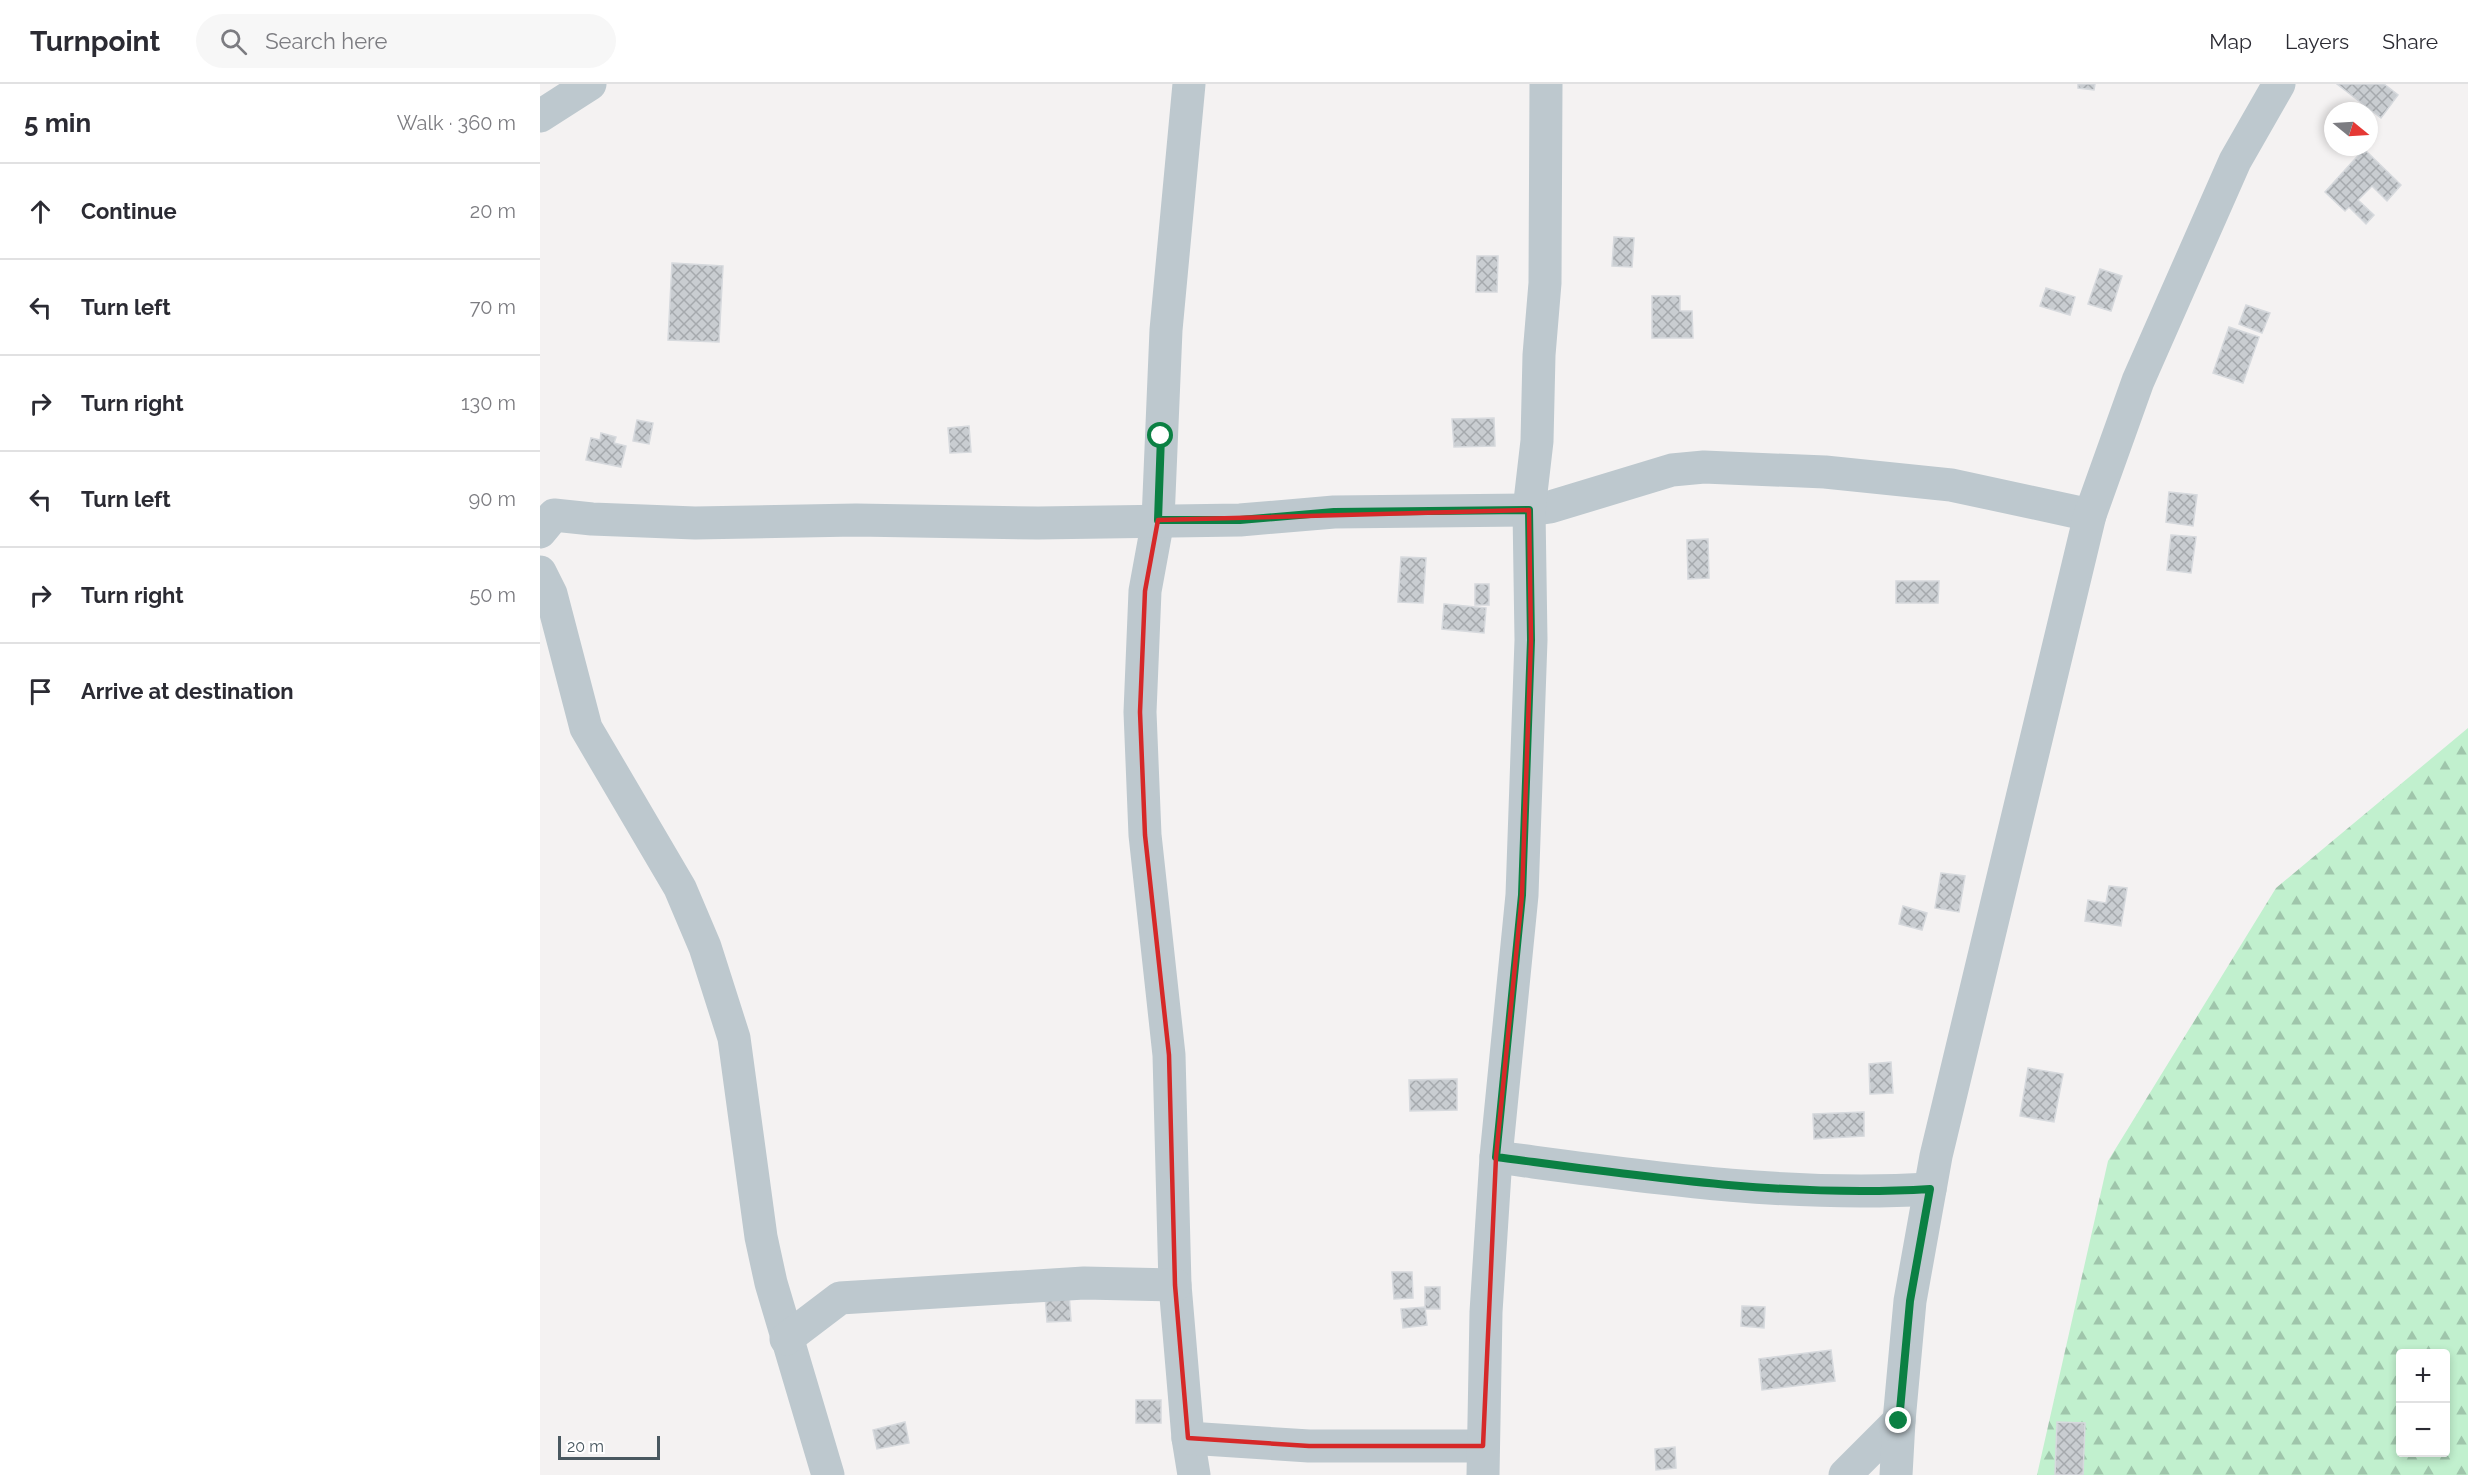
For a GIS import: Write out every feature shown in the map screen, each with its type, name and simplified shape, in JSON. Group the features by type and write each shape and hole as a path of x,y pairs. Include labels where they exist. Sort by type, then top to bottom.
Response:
{"street":[{"path":"540,116 590,84"},
{"path":"1189,84 1166,330 1158,520 1145,591 1140,712 1144,836 1168,1055 1175,1285 1188,1438 1194,1475"},
{"path":"1188,1438 1483,1460 1486,1312 1496,1157 1522,895 1531,640 1529,510 1537,441 1539,355 1545,284 1546,84"},
{"path":"1896,1475 1910,1301 1930,1189 1969,1014 2090,515 2142,370 2235,162 2279,84"},
{"path":"540,532 554,514 592,519 695,523 856,520 1038,523 1240,520 1334,512 1529,510 1550,507 1672,470 1704,467 1825,472 1951,485 2090,515"},
{"path":"540,572 551,594 586,728 680,888 705,947 734,1038 761,1237 771,1283 828,1475"},
{"path":"1496,1157 1665,1179 1803,1191 1872,1192 1930,1189"},
{"path":"786,1339 840,1298 1084,1283 1175,1285"},
{"path":"1845,1475 1899,1421"}],"highlighted area":[{"path":"1529,510 1531,640 1522,895 1496,1157 1483,1446 1309,1446 1188,1438 1175,1285 1169,1055 1145,835 1140,712 1145,591 1158,520"}],"green space":[{"path":"2468,728 2468,1475 2037,1475 2108,1161 2276,888"}],"building":[{"path":"2078,84 2095,84 2094,90 2078,88"},
{"path":"2337,84 2384,84 2398,95 2381,118 2378,116 2378,102 2360,102"},
{"path":"2358,156 2371,156 2401,185 2387,201 2372,186 2358,200 2374,215 2366,224 2349,207 2345,211 2325,192"},
{"path":"1614,237 1634,238 1632,267 1612,266"},
{"path":"1477,256 1498,256 1497,292 1476,292"},
{"path":"672,263 723,266 719,342 668,340"},
{"path":"2100,269 2122,276 2111,311 2088,304"},
{"path":"2046,288 2075,297 2070,315 2040,306"},
{"path":"1652,296 1680,296 1680,311 1692,311 1693,338 1652,338"},
{"path":"2246,305 2270,313 2262,333 2239,324"},
{"path":"2229,327 2259,337 2243,383 2213,373"},
{"path":"1494,418 1495,446 1454,447 1452,419"},
{"path":"637,420 653,423 649,444 633,441"},
{"path":"969,426 971,452 950,453 948,428"},
{"path":"601,433 616,437 614,443 626,446 621,467 586,460 591,438 600,440"},
{"path":"2169,492 2197,495 2193,526 2166,522"},
{"path":"2171,535 2196,537 2191,573 2167,570"},
{"path":"1708,539 1709,578 1688,579 1687,540"},
{"path":"1401,557 1426,558 1423,603 1398,602"},
{"path":"1896,581 1939,581 1938,603 1896,603"},
{"path":"1475,584 1489,584 1489,605 1475,605"},
{"path":"1444,604 1486,608 1484,633 1442,629"},
{"path":"1941,873 1965,876 1959,912 1935,908"},
{"path":"2109,886 2127,888 2121,926 2085,921 2088,900 2106,903"},
{"path":"1903,906 1927,913 1922,930 1899,924"},
{"path":"1891,1062 1893,1093 1870,1094 1869,1064"},
{"path":"2028,1068 2063,1074 2054,1122 2020,1116"},
{"path":"1457,1079 1457,1110 1410,1111 1409,1080"},
{"path":"1864,1112 1864,1136 1814,1139 1813,1114"},
{"path":"1392,1272 1412,1272 1413,1298 1394,1299"},
{"path":"1425,1287 1440,1287 1440,1309 1425,1309"},
{"path":"1069,1293 1071,1321 1047,1322 1045,1295"},
{"path":"1742,1306 1765,1307 1764,1328 1741,1326"},
{"path":"1425,1307 1427,1325 1403,1328 1401,1309"},
{"path":"1831,1350 1835,1381 1762,1390 1759,1359"},
{"path":"1136,1400 1161,1400 1161,1423 1136,1423"},
{"path":"905,1422 909,1443 877,1449 873,1430"},
{"path":"2057,1422 2085,1423 2083,1475 2055,1475"},
{"path":"1675,1447 1676,1468 1656,1470 1655,1449"}],"route":[{"path":"1161,436 1158,520 1240,520 1334,512 1529,510 1531,640 1522,895 1496,1157 1665,1179 1803,1191 1872,1192 1930,1189 1910,1301 1899,1421"}]}
